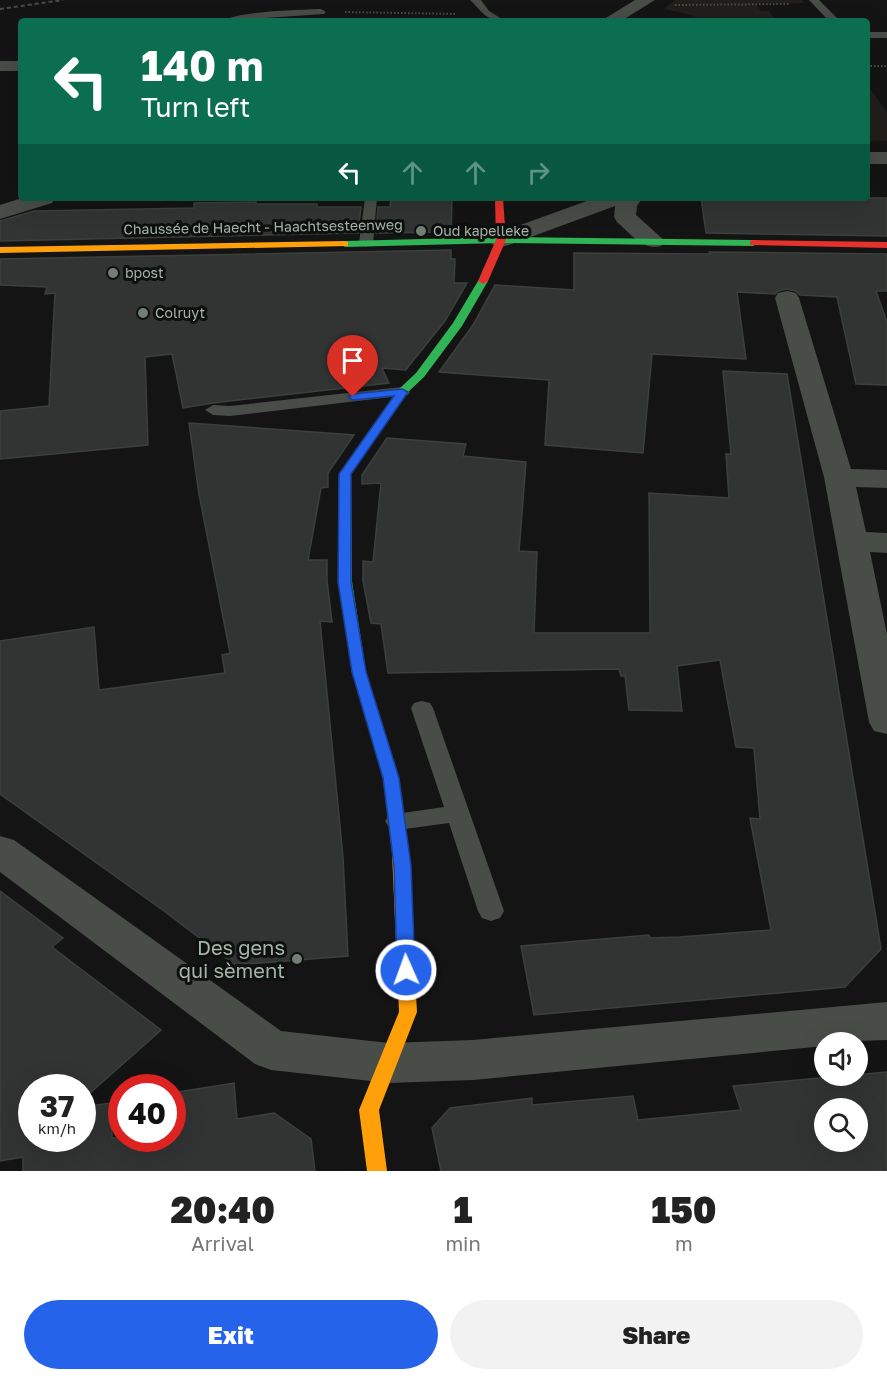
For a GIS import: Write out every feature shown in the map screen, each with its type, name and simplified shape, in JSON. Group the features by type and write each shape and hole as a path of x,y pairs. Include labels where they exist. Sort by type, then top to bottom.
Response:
{"street":[{"path":"614,18 647,0"},
{"path":"0,66 18,66"},
{"path":"870,158 887,158"},
{"path":"0,212 35,201"},
{"path":"377,1171 369,1110 408,1012 402,866 391,778 359,672 345,582 345,474 402,392 420,375 458,324 486,275 501,240 500,201"},
{"path":"501,240 598,201"},
{"path":"630,201 626,206 625,217 653,241"},
{"name":"Chaussée de Haecht - Haachtsesteenweg","path":"0,250 147,244 501,240 887,244"},
{"path":"787,298 839,477 887,722"},
{"path":"839,477 887,479"},
{"path":"853,541 887,543"},
{"path":"0,851 272,1050 389,1064 473,1060 887,1021"}],"lane":[{"path":"475,0 482,5 485,13 494,18"},
{"path":"817,2 832,18"},
{"path":"247,18 321,12"},
{"path":"870,36 887,35"},
{"path":"366,243 370,201"},
{"path":"213,410 231,411 402,392"},
{"path":"422,708 491,911"},
{"path":"397,821 458,814"}],"path":[{"path":"674,5 817,2"},
{"path":"321,12 485,13"},
{"path":"870,66 887,66"}],"shaded area":[{"path":"675,0 802,0 804,3 756,4 761,11 769,11 774,18 698,18 664,9"},
{"path":"870,90 887,112 887,141 870,141"}],"building":[{"path":"870,198 887,198 887,236 706,233 701,201 870,201"},
{"path":"391,201 452,201 451,232 376,233 378,207 390,207"},
{"path":"256,202 256,204 317,204 317,207 361,207 358,233 0,241 0,221 34,211 194,208 194,203"},
{"path":"451,250 451,259 455,259 454,283 467,283 445,321 406,370 382,368 389,383 183,408 172,354 145,357 148,445 0,459 0,411 49,406 55,293 45,294 47,287 0,285 0,259"},
{"path":"709,252 887,254 887,291 876,291 887,322 887,385 856,384 837,297 800,295 796,291 787,289 775,294 737,292 746,359 652,354 643,453 545,445 549,380 439,372 473,325 495,285 574,290 574,253 710,254"},
{"path":"723,371 787,374 881,949 845,987 534,1015 521,946 649,935 650,938 680,937 771,930 750,818 760,819 754,748 736,747 720,660 677,666 682,711 629,710 625,676 621,676 619,669 388,673 381,624 371,623 363,581 363,561 373,562 381,483 362,484 362,475 387,438 466,444 463,456 526,462 519,551 537,552 534,633 650,633 649,493 729,498 726,454 731,454"},
{"path":"189,423 354,435 328,473 328,487 321,488 308,560 327,560 332,622 320,621 343,857 348,956 235,965 164,911 0,794 0,641 94,627 99,690 225,673 222,655 230,653 199,494"},
{"path":"0,891 63,938 52,947 161,1030 111,1074 108,1074 108,1077 96,1088 96,1074 18,1074 18,1152 96,1152 96,1105 108,1103 108,1152 186,1152 186,1091 234,1083 237,1119 274,1113 311,1139 315,1171 23,1171 23,1157 0,1161"},
{"path":"887,1072 887,1171 441,1171 432,1128 450,1108 532,1098 532,1105 633,1096 638,1120 741,1110 733,1086 814,1079 814,1086 868,1086 868,1074"}],"railway":[{"path":"0,9 63,0"}],"traffic: fast":[{"path":"345,244 501,240 753,243"},
{"path":"400,852 391,778 359,672 345,581 345,474 402,392 420,375 458,324 483,281"}],"traffic: slow":[{"path":"0,250 345,244"},
{"path":"377,1171 369,1110 408,1012 400,852"}],"traffic: jam":[{"path":"483,281 501,240 499,201"},
{"path":"753,243 887,245"}],"place":[{"name":"Oud kapelleke","path":"421,231"},
{"name":"bpost","path":"113,273"},
{"name":"Colruyt","path":"143,313"},
{"name":"Des gens qui sèment","path":"297,959"}],"route":[{"path":"353,397 402,392 345,474 345,582 359,672 391,778 402,866 406,970"}]}
